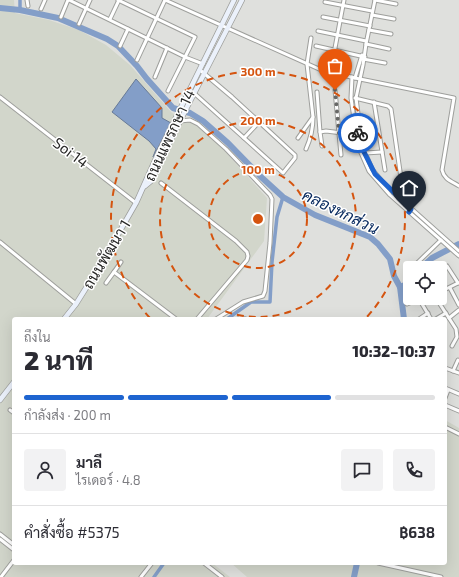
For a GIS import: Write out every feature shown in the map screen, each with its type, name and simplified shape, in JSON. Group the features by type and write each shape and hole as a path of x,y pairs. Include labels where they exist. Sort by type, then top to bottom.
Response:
{"main road":[{"name":"ถนนแพรกษา 14","path":"144,188 157,156 180,119 200,70 234,0"},
{"name":"ถนนแพรกษา 14","path":"186,104 205,73 242,0"},
{"name":"ถนนพัฒนา 1","path":"66,317 76,304 101,264 144,188"},
{"path":"1,397 12,384"}],"street":[{"path":"27,0 28,6"},
{"path":"41,9 45,0"},
{"path":"61,17 69,0 110,19 147,39 203,64"},
{"path":"79,24 90,0"},
{"path":"110,19 119,0 156,19 195,36 168,92"},
{"path":"137,60 165,0 307,64 326,71 456,99 442,170 446,179 459,186"},
{"path":"332,64 344,0"},
{"path":"396,4 375,0 356,98 359,150 369,171 458,254"},
{"path":"325,2 343,5 394,19"},
{"path":"323,17 370,26"},
{"path":"120,46 128,29"},
{"path":"369,30 391,34"},
{"path":"318,31 389,49"},
{"path":"306,149 312,135 313,126 307,64 311,38"},
{"path":"316,46 385,63"},
{"path":"155,77 168,48"},
{"path":"363,58 354,77 351,98 362,145 372,169 384,186"},
{"path":"194,93 284,173 296,157 200,70"},
{"path":"335,90 341,155"},
{"path":"318,92 322,146"},
{"name":"Soi 14","path":"0,97 136,203"},
{"path":"351,98 374,102 388,106 391,109 401,178"},
{"path":"374,102 385,170"},
{"path":"298,138 313,117"},
{"path":"180,119 190,120 211,134 264,188 272,199 270,243 265,291 263,296 243,302 219,317"},
{"path":"244,138 259,122"},
{"path":"320,132 326,130 339,133 358,133"},
{"path":"365,153 382,152"},
{"path":"161,184 235,240 247,252 248,256 246,260 199,317"},
{"path":"419,261 442,239"},
{"path":"0,242 76,304"},
{"path":"106,284 121,262"},
{"path":"447,266 459,283 447,289"},
{"path":"114,272 173,317"},
{"path":"450,288 459,304"},
{"path":"423,305 430,317"},
{"path":"441,305 457,333 457,337 452,346"},
{"path":"449,318 459,310"},
{"path":"422,317 428,313"},
{"path":"439,317 446,313"},
{"path":"453,371 458,360"},
{"path":"447,369 459,373"},
{"path":"447,389 459,394"},
{"path":"447,406 459,411"},
{"path":"447,428 459,434"},
{"path":"0,534 12,543"},
{"path":"0,540 12,549"},
{"path":"1,577 12,563"},
{"path":"142,577 151,565"},
{"path":"207,565 222,577"},
{"path":"387,565 441,577"}],"shaded area":[{"path":"0,0 14,0 15,13 49,20 79,30 106,45 130,65 172,113 191,121 222,148 267,198 264,241 208,317 12,317 12,565 215,565 230,577 0,577"},
{"path":"447,421 459,428 459,577 247,577 233,565 447,565"}],"water":[{"path":"136,79 162,108 162,118 171,123 153,157 156,149 149,141 112,112"}],"waterway":[{"path":"20,0 20,10"},
{"name":"คลองหกส่วน","path":"0,8 20,10 58,18 107,39 118,46 173,108 190,113 203,121 228,143 283,197 315,215 370,237 378,244 390,259 394,276 400,287 404,317"},
{"path":"230,317 251,302 270,302 272,262 277,217 283,197"},
{"path":"429,261 459,244"},
{"path":"154,577 163,565"},
{"path":"354,577 357,565"}],"way so far":[{"path":"335,90 339,133 358,133"}],"route":[{"path":"358,133 363,150 375,174 411,209 409,212"}]}
